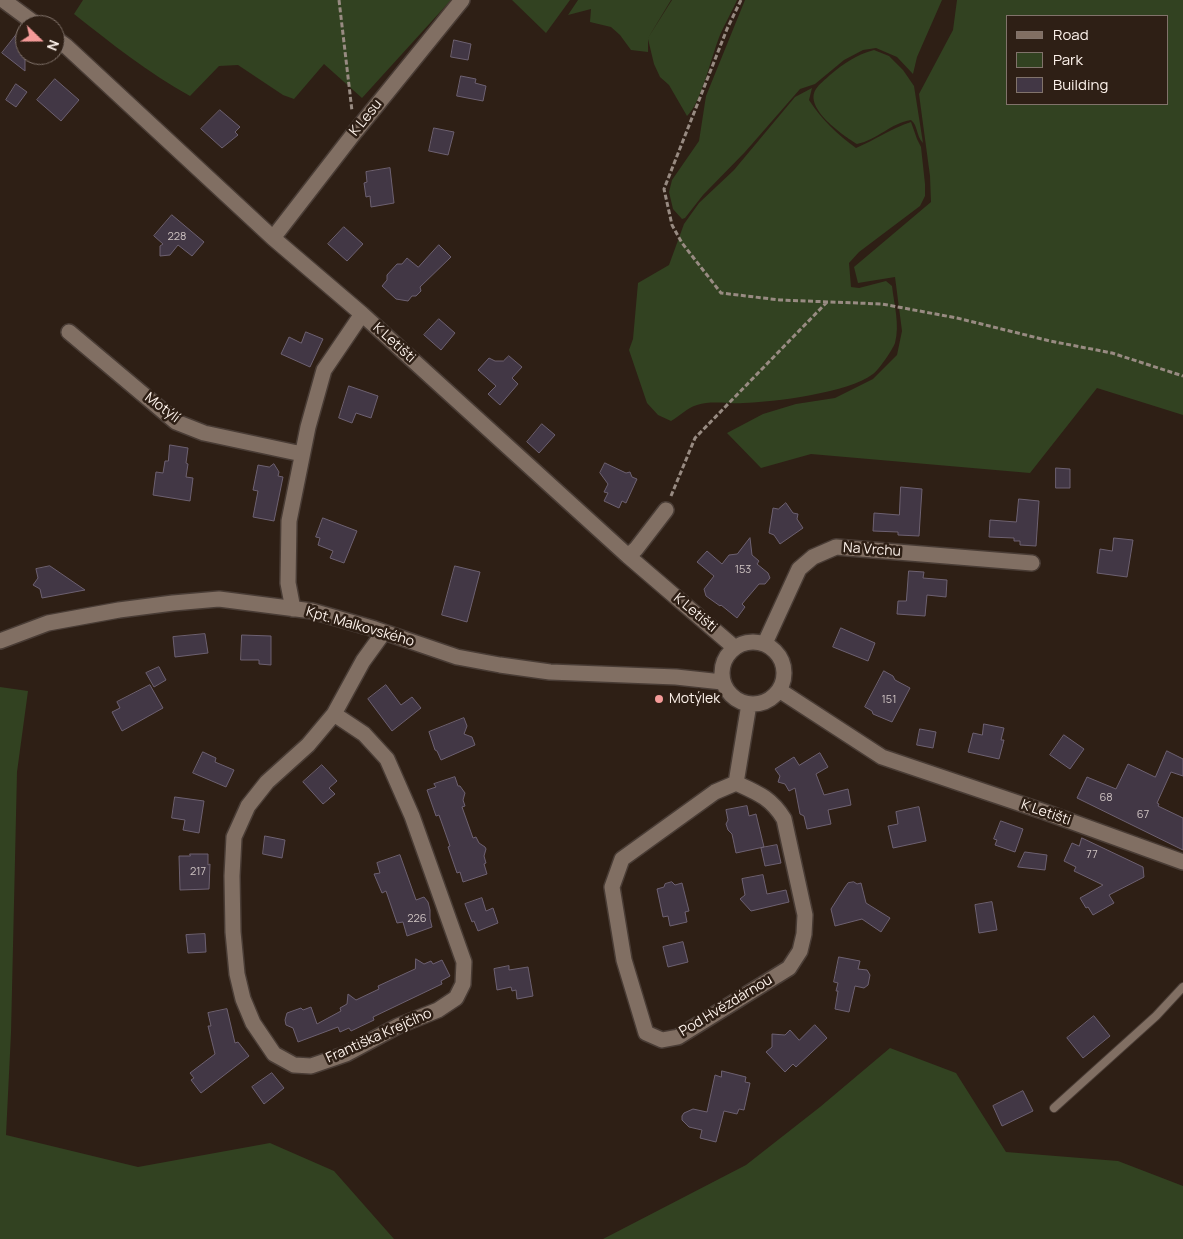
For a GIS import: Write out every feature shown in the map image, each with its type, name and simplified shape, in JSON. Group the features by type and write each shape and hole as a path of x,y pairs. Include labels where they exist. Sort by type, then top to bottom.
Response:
{"street":[{"path":"2,0 23,15"},
{"name":"K Lesu","path":"273,238 355,132 462,0"},
{"name":"K Letišti","path":"65,45 273,238 362,314 628,556 734,646"},
{"path":"293,609 288,583 289,520 308,428 324,370 362,314"},
{"name":"Motýlí","path":"68,332 176,422 204,433 302,454"},
{"path":"628,556 636,549 666,510"},
{"name":"Na Vrchu","path":"765,643 800,569 813,556 836,547 1032,563"},
{"name":"Kpt. Malkovského","path":"0,641 48,623 119,610 219,599 312,612 384,632 456,657 508,667 550,672 676,677 722,682"},
{"name":"Františka Krejčího","path":"334,714 364,734 387,758 412,816 464,962 463,984 456,998 438,1010 398,1026 346,1054 311,1066 294,1064 274,1054 253,1023 242,999 237,974 233,932 232,876 234,837 248,806 267,782 308,745 334,714 362,661 384,632"},
{"path":"749,641 765,643 779,655 784,673 779,690 766,701 749,704 732,697 722,682 723,662 734,646 749,641"},
{"name":"K Letišti","path":"779,690 882,758 1036,809 1183,862"},
{"path":"736,783 749,704"},
{"name":"Pod Hvězdárnou","path":"736,783 758,793 776,806 784,819 805,915 804,934 800,951 789,968 678,1037 662,1040 646,1033 624,960 612,887 622,859 715,792 736,783"}],"lane":[{"path":"1054,1108 1156,1016 1183,987"}],"path":[{"path":"339,0 355,132"},
{"path":"741,0 727,29 706,87 664,190 672,225 682,243 721,293 780,300 882,304 957,318 1050,341 1112,353 1183,376"},
{"path":"666,510 695,438 829,301"}],"green space":[{"path":"83,0 451,0 362,98 324,64 294,99 283,95 238,65 219,66 190,96 145,68 74,14"},
{"path":"512,0 570,0 546,33"},
{"path":"578,0 671,0 648,38 672,0 737,0 720,35 697,101 687,116 669,85 660,77 654,64 648,39 648,52 631,50 620,35 611,27 590,22 591,9 568,15"},
{"path":"745,0 942,0 917,57 913,74 897,57 876,48 863,50 844,60 815,84 800,89 745,152 703,195 685,218 682,219 673,209 669,192 672,180 699,141 706,96"},
{"path":"957,0 1183,0 1183,415 1097,388 1030,473 811,454 761,468 727,433 763,414 796,404 835,398 873,379 897,355 902,331 895,277 858,283 854,267 931,202 930,176 919,94 953,30"},
{"path":"874,50 889,56 903,70 914,86 923,143 911,120 897,124 871,139 857,144 827,121 815,104 813,96 816,89 835,71 850,60"},
{"path":"812,88 809,100 819,114 856,148 911,122 921,147 925,196 920,206 859,252 849,263 851,287 859,288 886,281 892,286 897,322 895,343 875,372 862,381 829,391 773,401 714,402 697,405 671,421 658,415 647,403 629,350 633,339 638,283 669,265 684,224 699,203 734,170 795,97"},
{"path":"0,687 28,691 17,772 11,1033 6,1135 138,1167 270,1143 334,1171 394,1239 0,1239"},
{"path":"890,1048 956,1073 1006,1152 1118,1161 1183,1186 1183,1239 603,1239 746,1165 820,1107"}],"building":[{"path":"15,37 15,63 2,53"},
{"path":"454,40 471,44 468,60 451,57"},
{"path":"17,65 25,65 25,71"},
{"path":"461,76 476,79 475,83 486,86 483,101 457,96"},
{"path":"55,79 79,100 61,121 37,100"},
{"path":"16,84 27,92 16,107 6,100"},
{"path":"220,110 240,127 235,132 238,135 222,148 201,129"},
{"path":"434,128 454,132 448,155 429,151"},
{"path":"390,168 394,203 371,207 370,196 366,197 364,183 367,182 366,172"},
{"path":"172,215 204,242 192,256 178,245 170,255 160,256 160,246 163,244 154,236"},
{"path":"344,227 363,244 347,261 328,244"},
{"path":"439,245 451,257 420,287 421,291 416,296 412,296 408,301 396,299 382,286 387,280 387,275 397,264 402,264 407,258 418,267"},
{"path":"439,319 455,333 441,350 424,335"},
{"path":"306,332 323,339 310,367 281,354 289,337 301,343"},
{"path":"509,356 522,367 512,378 518,384 500,405 488,394 496,386 478,370 489,358 495,361 503,361"},
{"path":"349,386 378,396 371,418 356,413 352,423 339,418"},
{"path":"542,424 555,435 539,453 527,442"},
{"path":"170,445 188,448 186,477 193,478 190,501 153,495 156,472 163,473 165,461 168,461"},
{"path":"605,463 626,473 630,472 632,477 637,479 626,503 622,501 619,508 604,501 608,493 604,492 608,484 600,473"},
{"path":"274,464 279,472 278,476 283,477 274,521 253,517 258,491 253,490 258,465 269,467"},
{"path":"1056,468 1070,469 1070,488 1056,488"},
{"path":"901,487 922,489 919,536 898,535 898,532 873,531 874,513 899,515"},
{"path":"1019,499 1039,501 1036,546 1020,545 1020,541 1014,541 1014,538 989,537 990,520 1016,522"},
{"path":"786,503 793,513 798,514 797,519 803,528 780,544 774,535 769,533 773,508 778,509"},
{"path":"323,518 357,531 344,563 330,558 333,551 318,545 320,538 316,537"},
{"path":"750,538 752,555 759,561 757,564 768,573 770,578 765,584 759,584 742,604 745,607 737,618 706,596 704,589 714,576 697,562 707,551 722,564 729,555 737,554"},
{"path":"1114,538 1133,540 1127,577 1097,573 1100,549 1112,551"},
{"path":"50,566 85,590 42,598 40,589 33,585 38,578 36,569"},
{"path":"455,566 480,572 467,622 442,615"},
{"path":"909,571 924,572 923,578 947,580 946,597 927,595 925,616 897,614 898,601 906,601"},
{"path":"841,628 875,643 868,661 833,647"},
{"path":"205,634 208,653 175,657 173,637"},
{"path":"242,635 271,636 271,665 259,664 259,660 241,660"},
{"path":"159,667 166,680 154,687 146,673"},
{"path":"884,671 893,676 895,680 910,688 892,722 873,714 872,711 865,707"},
{"path":"150,685 163,708 122,731 112,712 120,708 117,702"},
{"path":"386,685 401,705 412,697 421,708 392,731 368,699"},
{"path":"464,718 467,726 464,734 472,737 475,745 441,760 435,750 429,732"},
{"path":"984,724 1004,728 1001,740 1004,740 999,759 968,752 973,733 982,735"},
{"path":"920,729 936,732 933,748 917,745"},
{"path":"1064,735 1084,749 1070,769 1050,755"},
{"path":"1167,751 1183,759 1183,776 1171,772 1157,803 1159,804 1158,806 1183,818 1183,850 1077,798 1087,777 1116,789 1128,764 1155,777"},
{"path":"203,752 216,758 215,762 234,770 226,787 193,773"},
{"path":"820,753 828,767 816,774 824,795 848,789 851,805 828,810 831,824 807,829 804,816 800,814 795,788 789,791 785,784 778,782 780,776 775,769 794,757 799,765"},
{"path":"322,765 337,781 329,788 335,794 323,804 303,782"},
{"path":"455,777 458,786 465,793 463,800 465,806 462,807 473,838 476,837 479,843 486,849 484,856 486,863 484,864 487,874 463,882 460,872 457,873 439,815 436,816 427,790 436,787 434,784"},
{"path":"175,797 204,801 199,833 183,830 185,820 172,818"},
{"path":"747,806 749,816 756,814 764,847 736,853 732,834 726,824 728,820 726,810"},
{"path":"919,807 926,841 893,848 888,826 898,824 896,812"},
{"path":"1001,821 1023,829 1015,852 995,845 997,840 994,839"},
{"path":"265,836 285,840 282,858 263,854"},
{"path":"1082,838 1143,867 1144,877 1109,895 1114,903 1093,915 1080,898 1103,885 1074,871 1076,867 1064,861 1072,843 1079,846"},
{"path":"777,845 781,863 765,866 761,848"},
{"path":"1025,852 1047,855 1045,870 1018,867"},
{"path":"190,854 208,854 208,865 210,864 209,889 180,890 179,856 190,856"},
{"path":"400,855 416,900 424,897 428,902 432,927 407,936 403,922 397,923 386,891 382,893 374,874 380,873 377,863"},
{"path":"763,875 767,894 786,890 789,902 751,911 740,899 745,895 742,879"},
{"path":"672,882 675,885 682,883 689,911 685,912 687,922 670,926 668,916 663,917 657,889"},
{"path":"854,882 857,884 861,883 866,903 890,918 881,932 862,919 835,926 831,909 848,883"},
{"path":"482,898 486,911 493,908 498,923 478,931 474,921 472,922 465,904"},
{"path":"992,902 997,930 979,933 975,905"},
{"path":"205,934 206,952 188,953 186,935"},
{"path":"683,942 688,962 668,967 663,947"},
{"path":"839,957 860,961 858,969 867,970 870,975 868,985 864,988 855,986 849,1012 835,1009 838,983 834,982"},
{"path":"416,959 424,964 431,961 433,964 442,960 450,976 441,981 442,984 373,1017 374,1020 351,1031 349,1028 340,1032 338,1027 298,1042 293,1028 286,1025 287,1013 311,1007 317,1024 341,1011 340,1008 347,1004 348,994 356,1000 379,989 378,986 415,969"},
{"path":"509,966 509,970 528,967 533,996 517,999 516,990 512,991 511,987 497,990 494,969"},
{"path":"227,1009 235,1043 238,1042 249,1056 201,1093 191,1080 194,1078 190,1073 215,1054 208,1026 211,1026 208,1013"},
{"path":"1094,1016 1110,1036 1083,1058 1067,1038"},
{"path":"815,1025 827,1038 796,1067 793,1064 785,1072 766,1052 772,1047 772,1034 785,1035 790,1030 799,1040"},
{"path":"722,1071 746,1077 745,1082 750,1083 744,1110 739,1109 737,1114 724,1111 716,1142 700,1138 702,1130 689,1127 682,1120 682,1116 693,1109 707,1112 715,1075 721,1077"},
{"path":"272,1073 284,1088 264,1104 252,1087"},
{"path":"1023,1091 1033,1111 1002,1126 993,1106"}],"place":[{"name":"Motýlek","path":"659,699"}]}
